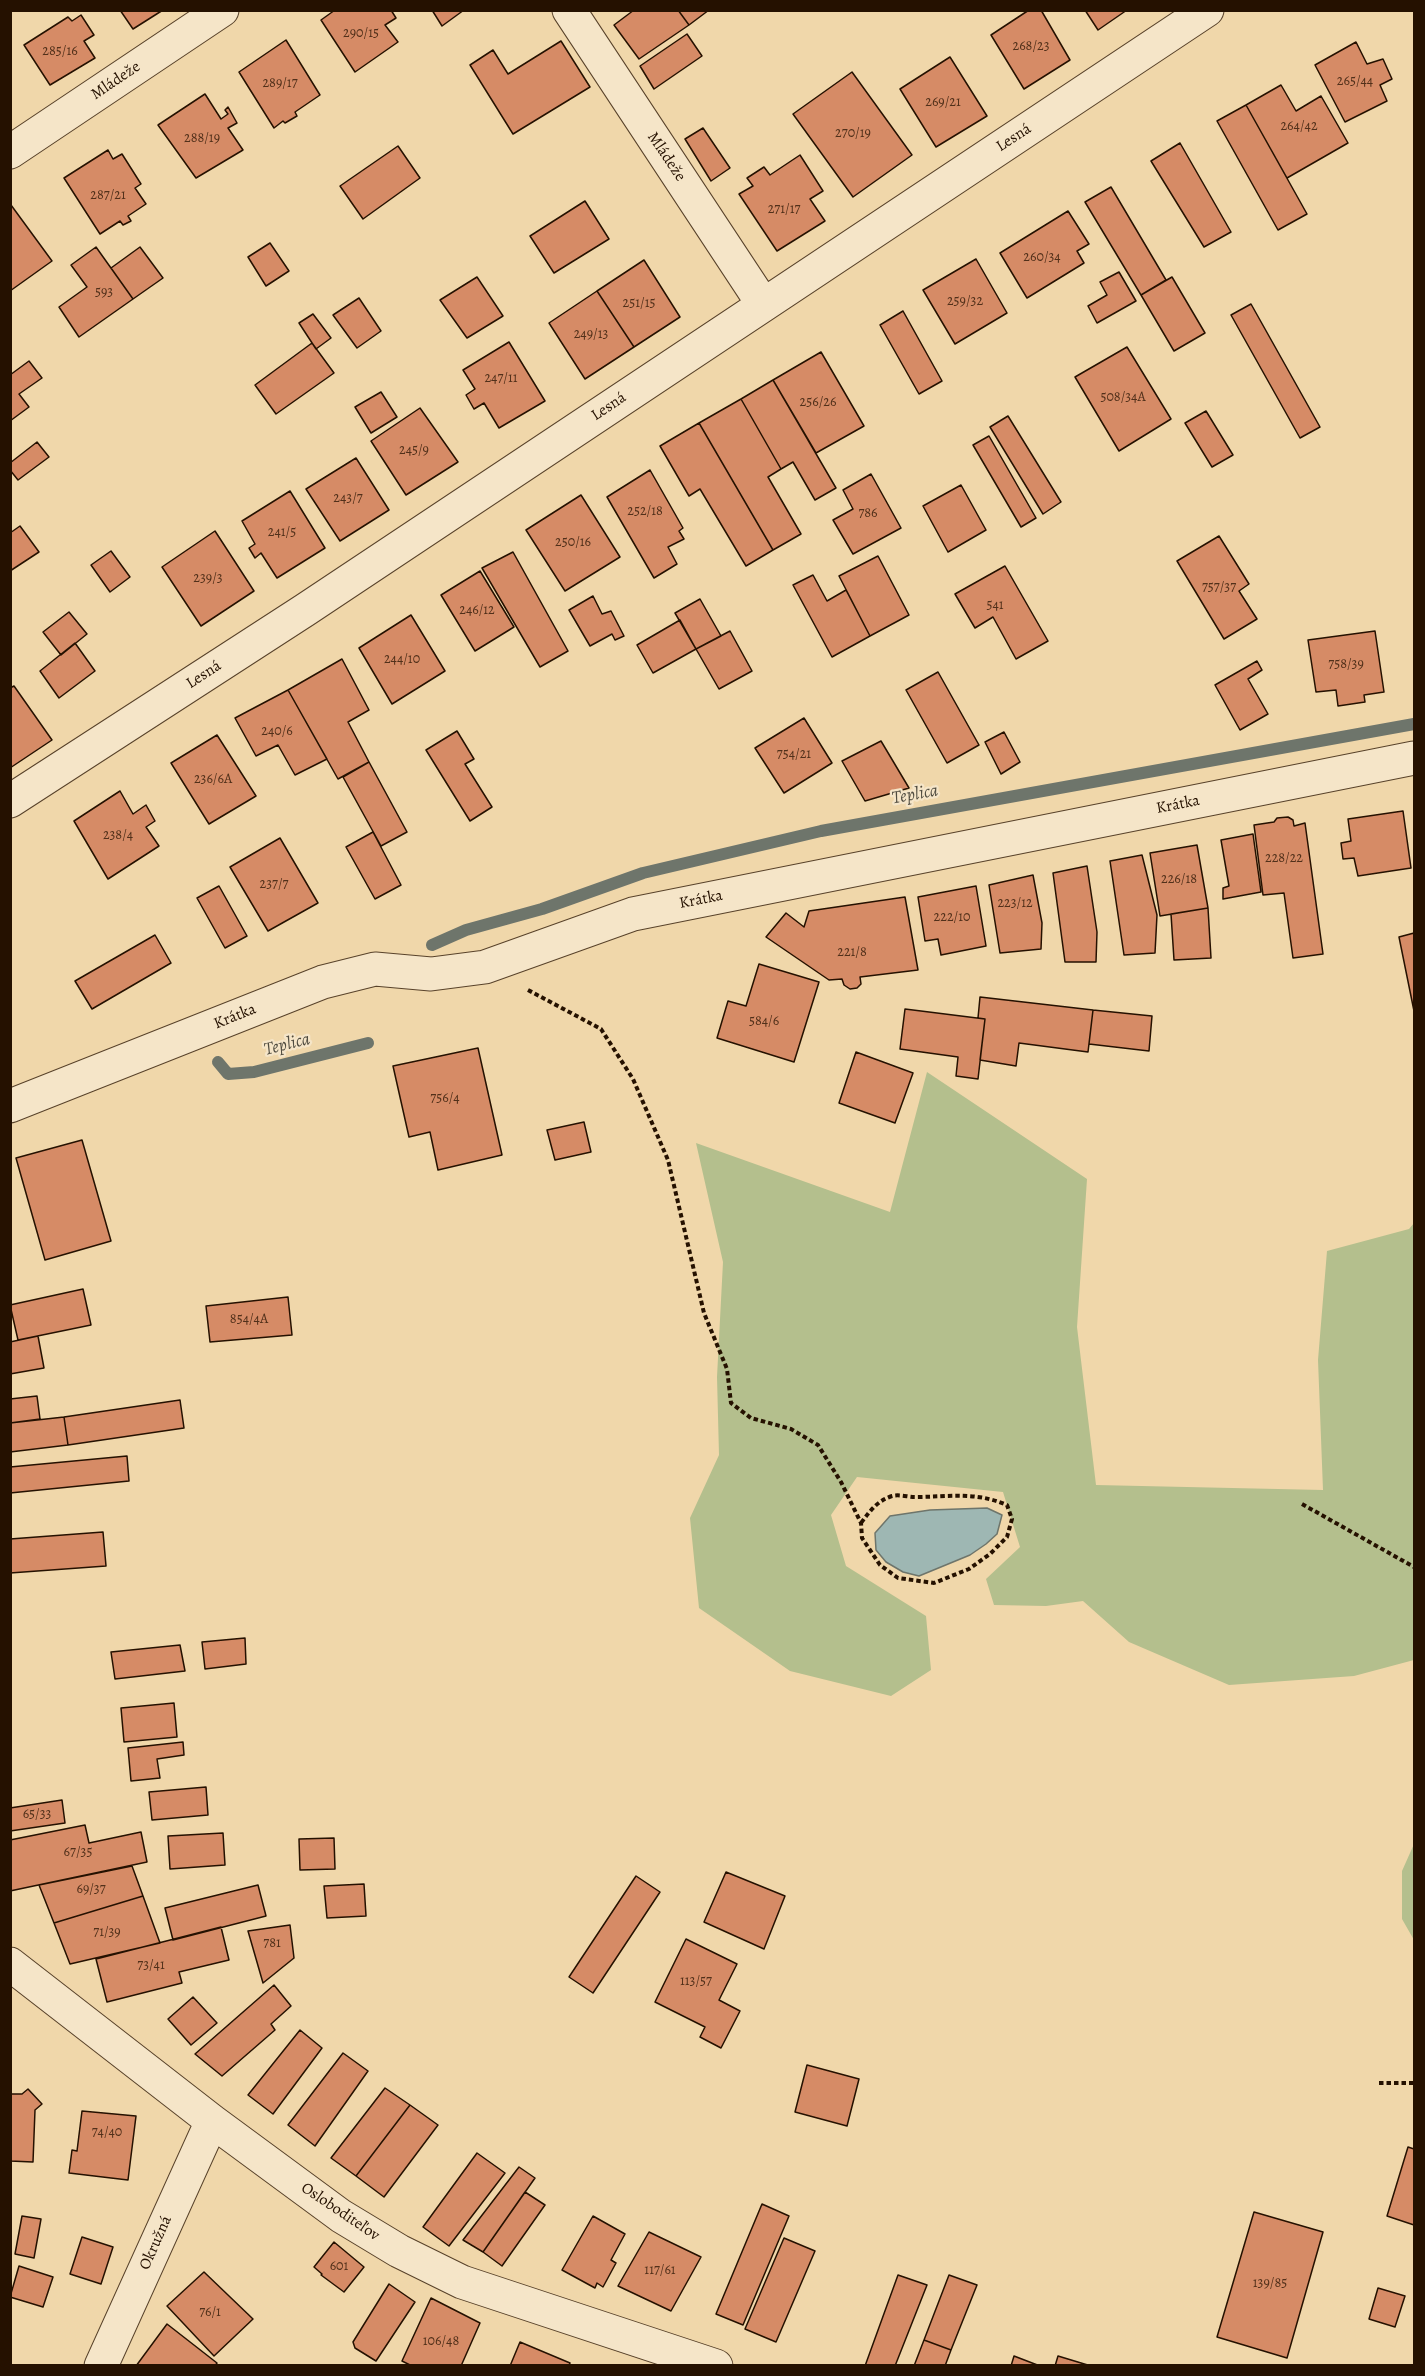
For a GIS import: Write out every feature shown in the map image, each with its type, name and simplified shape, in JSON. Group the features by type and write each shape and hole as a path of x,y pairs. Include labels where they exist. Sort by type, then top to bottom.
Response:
{"street":[{"name":"Mládeže","path":"10,152 222,10"},
{"name":"Mládeže","path":"568,10 763,304"},
{"name":"Lesná","path":"10,801 305,610 1207,10"},
{"name":"Krátka","path":"10,1107 323,982 375,969 431,974 485,967 633,914 1414,758"},
{"name":"Osloboditeľov","path":"16,1971 341,2216 410,2256 462,2282 716,2366"},
{"name":"Okružná","path":"101,2366 212,2121"}],"path":[{"path":"485,967 601,1029 633,1079 668,1160 704,1313 728,1369 731,1403 751,1418 791,1429 818,1445 841,1482 861,1523 862,1538 880,1565 898,1578 934,1583 969,1569 990,1554 1007,1537 1011,1519 1007,1505 991,1498 965,1494 914,1497 894,1495 875,1504 861,1523"},
{"path":"1302,1504 1414,1567"},
{"path":"1379,2082 1414,2083"}],"green space":[{"path":"927,1072 1087,1179 1077,1327 1096,1485 1323,1490 1318,1360 1327,1251 1409,1229 1414,1223 1414,1660 1354,1676 1229,1685 1129,1642 1083,1601 1046,1606 994,1605 986,1579 1020,1547 1003,1492 857,1477 831,1515 846,1566 926,1616 931,1670 891,1696 790,1671 699,1608 690,1518 719,1455 717,1377 723,1262 696,1143 890,1212"},
{"path":"1414,1844 1414,1940 1402,1919 1402,1871"}],"water":[{"path":"987,1508 1002,1515 997,1534 970,1555 919,1576 903,1572 886,1562 876,1550 875,1533 890,1516 930,1510"}],"building":[{"path":"120,10 163,10 133,29"},
{"path":"335,10 391,10 396,18 385,25 398,42 355,72 321,20"},
{"path":"432,10 464,10 442,26"},
{"path":"634,10 678,10 689,25 639,59 614,25"},
{"path":"678,10 709,10 689,25"},
{"path":"1029,10 1041,10 1070,60 1024,89 991,35"},
{"path":"1085,10 1127,10 1098,30"},
{"path":"81,15 94,35 84,41 95,58 50,85 24,45 68,17 72,21"},
{"path":"687,34 702,56 654,89 640,66"},
{"path":"286,40 320,95 295,112 297,116 285,123 283,121 274,128 239,72"},
{"path":"561,41 590,87 513,134 470,65 493,50 508,74"},
{"path":"1356,42 1367,64 1383,59 1392,79 1380,85 1387,101 1345,122 1315,65"},
{"path":"950,57 987,116 936,147 900,89"},
{"path":"852,72 912,155 853,197 793,114"},
{"path":"1281,85 1296,111 1321,96 1348,143 1287,178 1246,105"},
{"path":"205,94 221,119 228,114 225,110 228,107 237,123 228,128 243,150 196,178 158,125"},
{"path":"1246,105 1307,214 1278,230 1217,121"},
{"path":"703,128 730,168 711,181 685,139"},
{"path":"1180,143 1231,232 1204,247 1151,161"},
{"path":"398,146 420,178 363,219 340,186"},
{"path":"108,150 113,159 122,154 141,184 135,188 146,204 128,216 131,221 123,225 120,221 100,234 64,178"},
{"path":"800,155 823,191 810,199 825,221 777,251 739,194 753,186 747,178 764,167 770,175"},
{"path":"1111,187 1166,280 1141,295 1085,202"},
{"path":"585,201 609,239 554,273 530,236"},
{"path":"10,206 52,261 10,291"},
{"path":"1068,211 1089,244 1077,251 1084,263 1027,298 1000,253"},
{"path":"270,243 289,271 266,286 248,257"},
{"path":"96,247 133,299 79,337 59,307 87,287 71,265"},
{"path":"140,247 163,278 133,299 111,268"},
{"path":"976,259 1007,313 955,344 923,290"},
{"path":"644,260 680,317 634,347 597,291"},
{"path":"1119,272 1136,301 1097,323 1088,306 1107,295 1100,282"},
{"path":"477,277 503,316 467,338 440,300"},
{"path":"1172,277 1205,333 1174,351 1141,295"},
{"path":"597,291 634,347 585,379 549,323"},
{"path":"359,298 381,331 357,348 333,315"},
{"path":"1251,304 1320,427 1300,438 1231,315"},
{"path":"903,311 942,381 919,394 880,325"},
{"path":"313,314 331,338 316,349 299,323"},
{"path":"509,342 545,401 499,428 484,403 474,409 466,395 475,389 463,370"},
{"path":"312,343 334,373 276,414 255,385"},
{"path":"1127,347 1171,419 1119,451 1075,377"},
{"path":"821,352 864,426 816,453 773,380"},
{"path":"29,361 42,378 19,394 29,407 10,421 10,375"},
{"path":"773,380 836,488 815,500 793,462 781,469 741,399"},
{"path":"381,392 397,417 371,433 355,407"},
{"path":"741,399 781,469 768,477 801,534 773,550 699,423"},
{"path":"420,408 458,462 406,495 371,441"},
{"path":"1206,411 1233,455 1212,467 1185,423"},
{"path":"1008,416 1061,502 1043,514 990,427"},
{"path":"699,423 773,550 746,566 700,489 689,496 660,446"},
{"path":"989,436 1036,518 1021,527 973,445"},
{"path":"37,442 49,457 18,480 10,470 10,463"},
{"path":"356,458 389,510 340,541 306,489"},
{"path":"650,470 683,528 679,531 684,539 668,547 677,564 654,578 607,497"},
{"path":"871,474 901,528 853,554 833,520 853,509 843,490"},
{"path":"961,485 986,530 948,552 923,506"},
{"path":"290,491 325,548 277,578 261,553 255,558 249,548 255,544 242,521"},
{"path":"581,495 620,557 565,591 526,530"},
{"path":"20,526 39,552 10,571 10,533"},
{"path":"215,531 254,591 201,626 162,567"},
{"path":"1219,536 1249,584 1239,591 1257,619 1224,639 1177,561"},
{"path":"111,551 130,577 110,592 91,565"},
{"path":"513,552 568,651 540,667 482,568"},
{"path":"878,556 909,615 870,636 839,576"},
{"path":"1005,566 1048,641 1016,659 993,617 975,628 955,594"},
{"path":"480,571 514,627 475,651 441,595"},
{"path":"813,575 827,601 846,590 870,636 832,657 793,585"},
{"path":"593,596 602,614 611,611 624,636 615,640 612,634 590,646 569,610"},
{"path":"700,599 721,636 696,649 675,613"},
{"path":"69,612 87,634 61,655 43,632"},
{"path":"411,615 445,671 392,704 359,648"},
{"path":"680,620 696,649 653,673 637,645"},
{"path":"730,631 752,671 719,689 696,649"},
{"path":"1375,631 1384,692 1364,695 1365,702 1338,706 1336,690 1316,692 1308,640"},
{"path":"75,643 95,671 59,698 40,671"},
{"path":"342,659 369,710 348,722 369,762 338,779 288,690"},
{"path":"1257,661 1262,670 1248,679 1268,714 1240,730 1215,685"},
{"path":"938,672 979,745 947,763 906,690"},
{"path":"14,686 52,740 10,768 10,688"},
{"path":"288,690 327,759 295,775 278,745 256,756 235,718"},
{"path":"804,718 832,763 784,793 755,748"},
{"path":"457,731 474,759 465,764 492,807 470,821 426,750"},
{"path":"1004,732 1020,762 1001,774 985,742"},
{"path":"217,735 256,796 209,824 171,763"},
{"path":"881,741 909,788 865,801 842,761"},
{"path":"369,762 407,832 381,846 343,777"},
{"path":"120,791 133,814 146,805 155,821 146,827 159,846 108,879 74,821"},
{"path":"1403,811 1411,868 1358,876 1354,858 1343,859 1341,843 1351,841 1348,819"},
{"path":"1288,817 1293,820 1294,826 1305,823 1323,954 1293,958 1284,893 1263,895 1254,825"},
{"path":"373,832 401,885 375,899 346,847"},
{"path":"1253,834 1261,892 1223,899 1223,888 1229,886 1221,840"},
{"path":"280,838 318,903 268,931 230,867"},
{"path":"1197,845 1208,908 1160,916 1150,853"},
{"path":"1142,855 1157,915 1155,953 1124,955 1110,861"},
{"path":"1087,866 1097,932 1096,962 1065,962 1053,873"},
{"path":"1033,875 1042,923 1041,949 1000,953 989,885"},
{"path":"219,886 247,936 225,948 197,898"},
{"path":"976,886 986,946 941,955 938,939 925,941 918,897"},
{"path":"905,897 918,970 860,977 861,984 857,988 850,989 844,985 842,979 829,980 766,937 786,913 804,927 809,911"},
{"path":"1208,908 1211,958 1174,960 1171,914"},
{"path":"1414,933 1414,1011 1399,937"},
{"path":"155,935 171,963 92,1009 75,981"},
{"path":"759,964 819,982 794,1062 717,1038 728,1001 746,1006"},
{"path":"980,997 1093,1010 1088,1052 1019,1043 1016,1066 980,1060 985,1019 978,1018"},
{"path":"905,1009 985,1019 978,1079 956,1076 958,1057 900,1049"},
{"path":"1093,1010 1152,1016 1149,1051 1089,1044"},
{"path":"478,1048 502,1155 438,1170 430,1132 409,1137 393,1066"},
{"path":"856,1052 913,1073 895,1123 839,1103"},
{"path":"584,1122 591,1152 555,1160 547,1130"},
{"path":"82,1140 111,1241 45,1260 16,1158"},
{"path":"83,1289 91,1325 18,1340 10,1305"},
{"path":"288,1297 292,1335 210,1342 206,1306"},
{"path":"38,1336 44,1368 10,1374 10,1342"},
{"path":"37,1396 40,1419 10,1423 10,1399"},
{"path":"180,1400 184,1428 68,1445 64,1417"},
{"path":"64,1417 68,1445 10,1452 10,1423"},
{"path":"127,1456 129,1481 10,1493 10,1467"},
{"path":"103,1532 106,1566 10,1573 10,1539"},
{"path":"245,1638 246,1664 205,1669 202,1642"},
{"path":"180,1645 185,1671 115,1679 111,1652"},
{"path":"174,1703 177,1737 124,1742 121,1708"},
{"path":"183,1742 184,1755 157,1759 160,1778 131,1781 128,1748"},
{"path":"206,1787 208,1815 152,1820 149,1792"},
{"path":"62,1800 65,1823 10,1831 10,1808"},
{"path":"85,1825 89,1843 141,1832 147,1862 10,1891 10,1840"},
{"path":"223,1833 225,1865 170,1869 168,1836"},
{"path":"334,1838 335,1869 300,1870 299,1839"},
{"path":"132,1866 143,1896 54,1923 39,1885"},
{"path":"726,1872 785,1896 764,1949 704,1922"},
{"path":"636,1876 660,1892 593,1993 569,1977"},
{"path":"364,1884 366,1916 327,1918 324,1886"},
{"path":"258,1885 266,1916 173,1940 165,1908"},
{"path":"143,1896 160,1943 70,1964 54,1923"},
{"path":"290,1925 294,1958 263,1983 248,1931"},
{"path":"221,1927 229,1960 179,1972 182,1983 107,2002 96,1959"},
{"path":"686,1939 737,1964 719,2000 740,2011 721,2048 700,2037 705,2027 655,2002"},
{"path":"274,1985 291,2006 271,2024 275,2030 222,2076 195,2054"},
{"path":"193,1997 217,2023 191,2045 168,2019"},
{"path":"300,2030 322,2048 273,2114 248,2095"},
{"path":"343,2053 368,2071 315,2146 288,2125"},
{"path":"807,2065 859,2079 847,2126 795,2112"},
{"path":"385,2088 410,2105 356,2176 331,2158"},
{"path":"28,2089 42,2104 35,2110 33,2162 10,2161 10,2094 22,2094"},
{"path":"410,2105 438,2125 384,2197 356,2176"},
{"path":"82,2111 136,2116 128,2180 69,2173 72,2150 77,2151"},
{"path":"1408,2147 1414,2149 1414,2225 1387,2216"},
{"path":"477,2153 505,2173 449,2246 423,2227"},
{"path":"519,2167 535,2178 483,2252 463,2240"},
{"path":"525,2192 545,2205 502,2266 483,2252"},
{"path":"762,2204 789,2216 743,2325 716,2314"},
{"path":"1254,2212 1323,2232 1287,2358 1217,2337"},
{"path":"22,2216 41,2219 34,2258 15,2254"},
{"path":"593,2216 625,2234 611,2260 616,2263 603,2287 597,2283 595,2288 562,2270"},
{"path":"649,2232 701,2257 671,2311 618,2286"},
{"path":"82,2237 113,2247 101,2284 70,2274"},
{"path":"784,2238 815,2251 776,2342 745,2329"},
{"path":"334,2242 364,2267 344,2292 314,2267"},
{"path":"19,2266 53,2277 43,2307 10,2297"},
{"path":"204,2272 253,2319 214,2356 167,2306"},
{"path":"898,2275 927,2285 895,2366 865,2366"},
{"path":"949,2275 977,2285 951,2350 924,2340"},
{"path":"389,2284 415,2302 376,2361 355,2348 353,2342"},
{"path":"1378,2288 1405,2296 1395,2327 1369,2319"},
{"path":"431,2298 480,2323 461,2366 412,2366 402,2361"},
{"path":"167,2324 217,2363 215,2366 136,2366"},
{"path":"924,2340 951,2350 945,2366 914,2366"},
{"path":"520,2342 570,2363 569,2366 510,2366"},
{"path":"1014,2356 1040,2366 1011,2366"},
{"path":"1058,2356 1091,2366 1055,2366"}],"waterway":[{"name":"Teplica","path":"432,945 466,930 542,909 643,873 821,831 1414,724"},
{"name":"Teplica","path":"218,1062 228,1074 254,1072 368,1043"}]}
